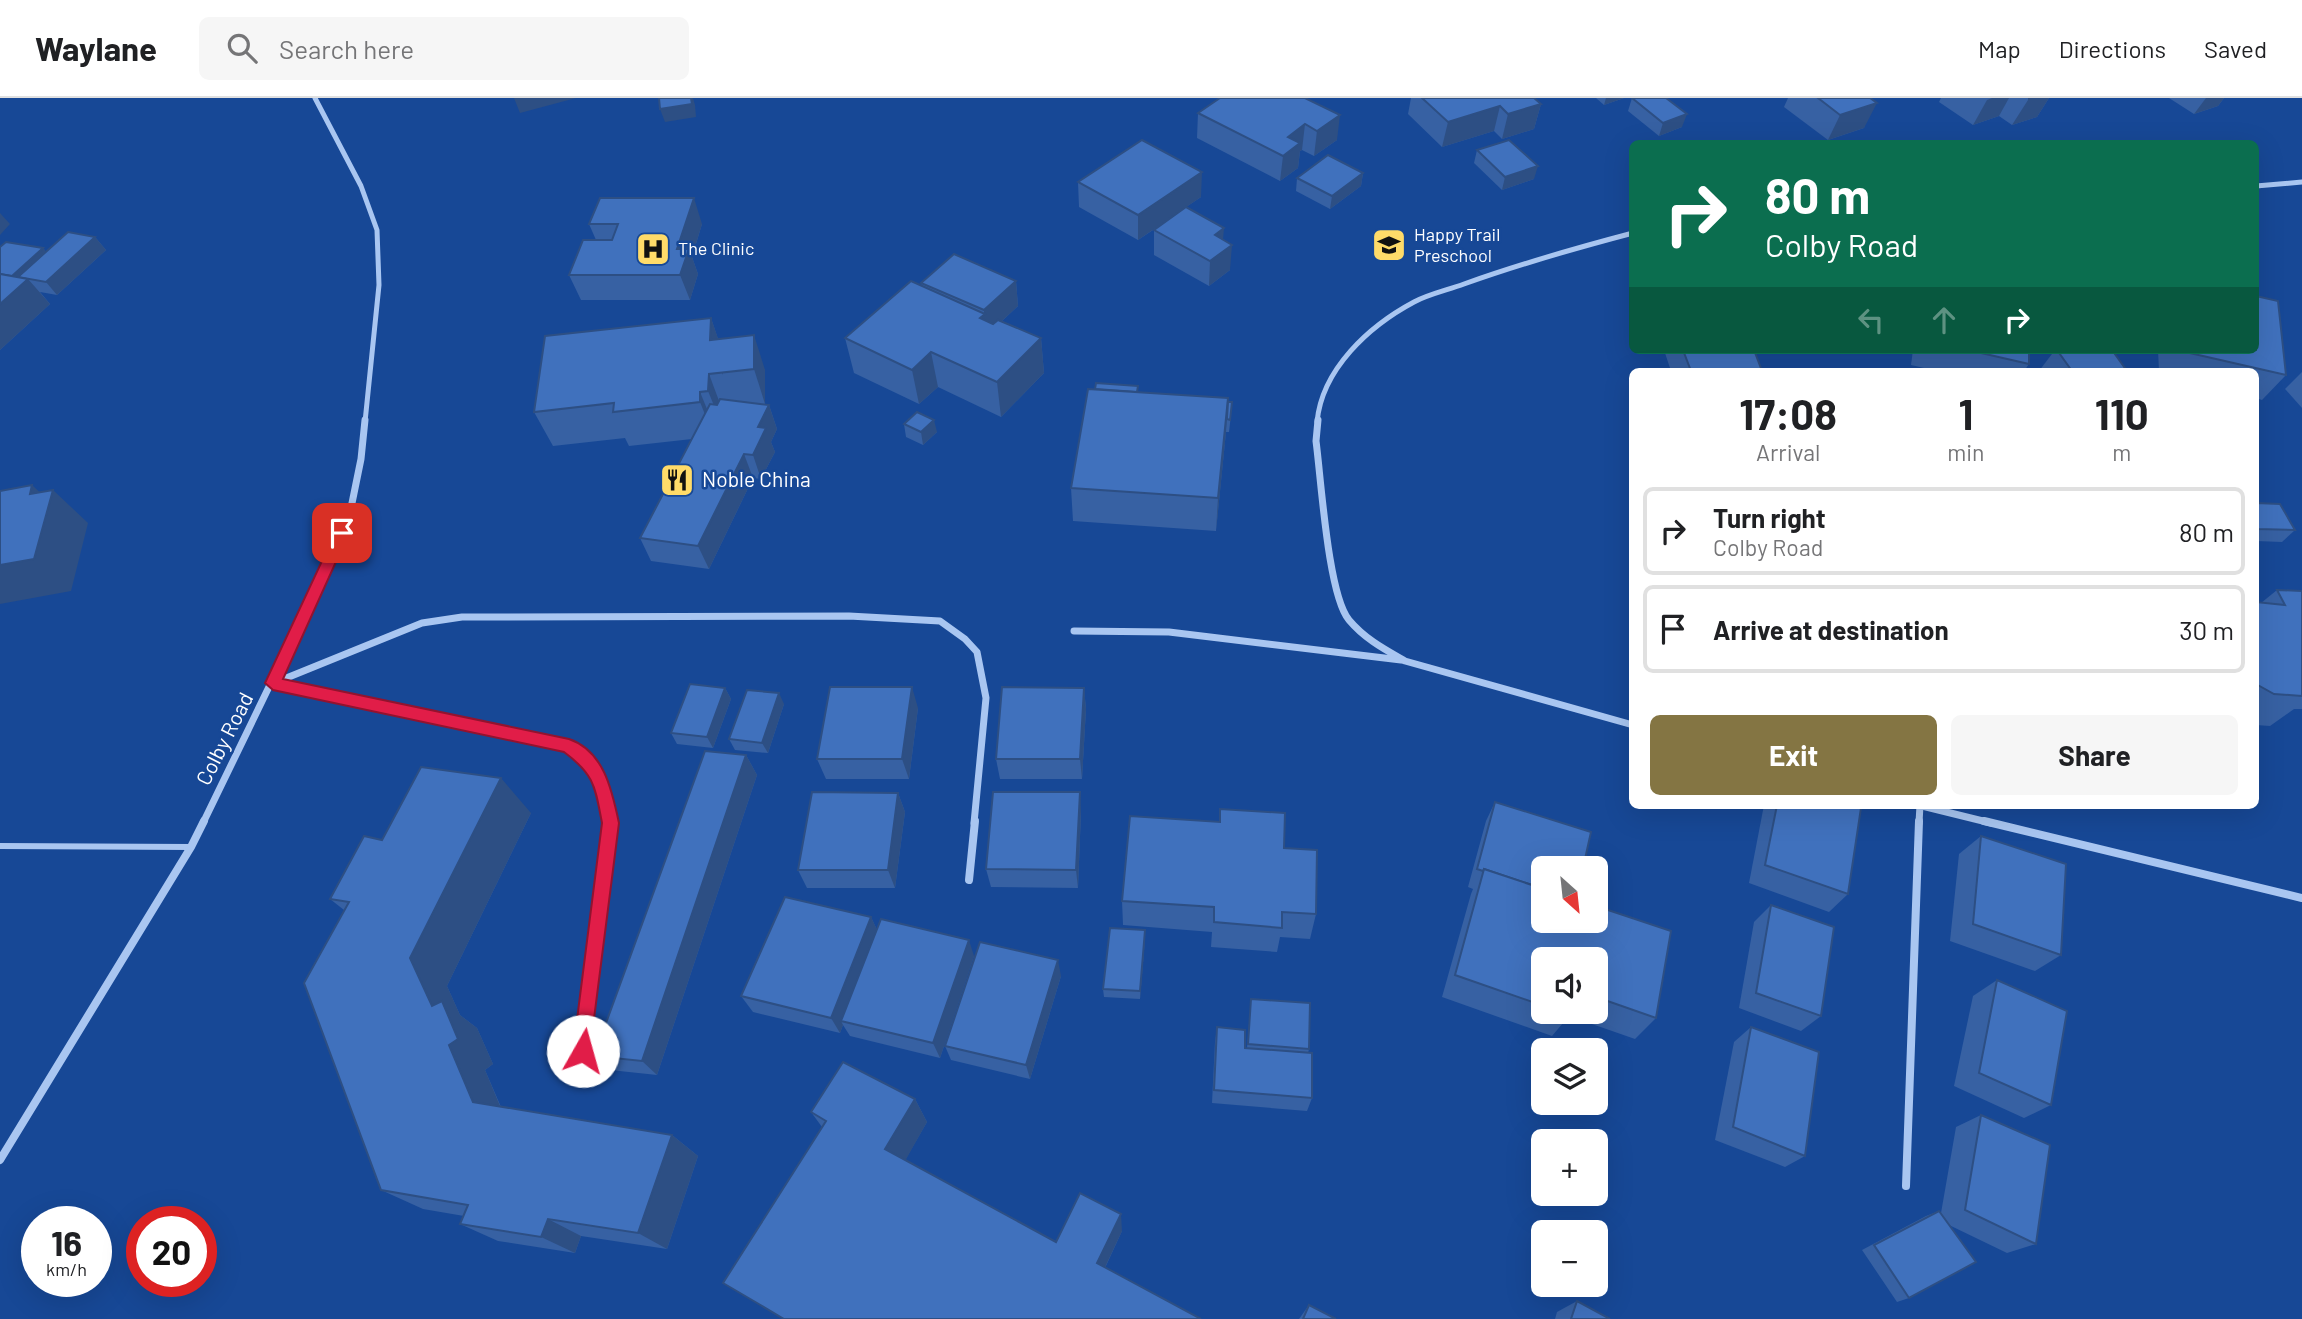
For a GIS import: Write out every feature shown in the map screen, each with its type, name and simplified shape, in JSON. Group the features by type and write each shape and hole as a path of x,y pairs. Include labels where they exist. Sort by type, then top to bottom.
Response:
{"street":[{"name":"Colby Road","path":"0,1160 191,847 273,683 332,557 351,508 361,459 379,285 377,230 361,186 315,98"},
{"path":"2259,186 2302,182"},
{"path":"1405,661 1371,642 1347,618 1335,589 1316,442 1319,402 1339,363 1367,335 1414,302 1527,261 1629,234"},
{"path":"273,683 422,623 462,617 849,616 940,621 965,639 977,652 985,698 969,880"},
{"path":"1074,631 1169,632 1405,661 1629,724"},
{"path":"1906,1186 1919,809"},
{"path":"1935,809 2302,898"}],"lane":[{"path":"273,683 569,746 590,762 603,788 610,823 583,1051"},
{"path":"0,846 191,847"}],"building":[{"path":"659,98 691,98 692,104 660,109"},
{"path":"1220,98 1305,98 1340,115 1317,131 1305,124 1288,137 1300,143 1283,156 1198,113"},
{"path":"1422,98 1534,98 1541,104 1508,114 1500,106 1448,122"},
{"path":"1632,98 1666,98 1687,114 1663,123"},
{"path":"1818,98 1870,98 1877,103 1840,115"},
{"path":"1142,140 1202,172 1138,215 1078,182"},
{"path":"1509,140 1538,166 1505,177 1477,150"},
{"path":"1328,155 1363,173 1332,196 1297,178"},
{"path":"600,198 694,198 677,249 689,249 680,275 569,275 583,240 612,240 618,224 589,224"},
{"path":"1186,207 1224,228 1215,235 1232,245 1210,261 1154,230"},
{"path":"68,232 95,237 46,282 18,277"},
{"path":"6,242 43,248 12,276 0,274 0,247"},
{"path":"954,254 1016,281 984,310 921,283"},
{"path":"0,274 28,279 0,304"},
{"path":"911,281 985,314 980,318 993,324 998,320 1041,338 997,382 931,352 912,370 845,338"},
{"path":"2259,297 2278,301 2286,375 2194,354 2259,354"},
{"path":"711,318 710,340 754,335 754,369 709,374 708,391 700,392 700,402 613,412 614,403 534,412 545,336"},
{"path":"1685,354 1756,354 1761,368 1690,368"},
{"path":"1985,354 2029,354 2029,364"},
{"path":"2060,354 2115,354 2125,368 2070,368"},
{"path":"1096,383 1138,386 1137,392 1095,389"},
{"path":"1088,389 1228,398 1218,498 1071,488"},
{"path":"720,399 769,405 758,427 766,428 753,455 744,454 698,546 640,538 710,404 717,405"},
{"path":"1228,402 1232,402 1230,420 1227,419"},
{"path":"917,412 934,420 921,432 904,424"},
{"path":"32,485 30,494 53,490 34,559 0,565 0,491"},
{"path":"2259,503 2280,504 2295,530 2259,529"},
{"path":"2277,590 2302,591 2302,696 2274,694 2259,686 2259,602 2285,605"},
{"path":"690,684 725,688 707,737 671,733"},
{"path":"830,687 912,687 902,759 817,759"},
{"path":"1002,687 1084,688 1080,759 996,759"},
{"path":"747,690 779,693 762,743 729,739"},
{"path":"705,751 746,755 642,1061 594,1056"},
{"path":"421,767 501,778 410,958 432,1006 442,1001 458,1039 449,1045 473,1102 672,1135 638,1233 548,1219 541,1237 460,1224 468,1205 381,1190 304,983 349,902 330,899 364,836 382,840"},
{"path":"812,792 898,793 888,870 798,870"},
{"path":"993,792 1080,792 1076,870 986,869"},
{"path":"1495,802 1591,832 1586,856 1531,856 1531,885 1477,869"},
{"path":"1220,809 1285,813 1284,848 1317,850 1316,914 1282,912 1282,928 1214,922 1214,907 1122,901 1130,816 1220,822"},
{"path":"1776,809 1861,809 1848,894 1765,865"},
{"path":"1981,836 2066,864 2061,955 1973,924"},
{"path":"1484,869 1531,885 1531,933 1608,933 1608,910 1671,931 1656,1018 1608,1001 1608,947 1531,947 1531,1001 1455,975"},
{"path":"785,897 871,917 831,1018 741,996"},
{"path":"1771,905 1834,927 1821,1016 1756,993"},
{"path":"881,919 969,940 933,1043 841,1021"},
{"path":"1110,928 1145,930 1140,991 1103,989"},
{"path":"980,942 1058,960 1026,1065 945,1046"},
{"path":"1997,980 2067,1011 2051,1105 1979,1073"},
{"path":"1251,999 1310,1003 1309,1049 1248,1044"},
{"path":"1217,1027 1245,1030 1245,1048 1312,1053 1312,1098 1214,1090"},
{"path":"1751,1027 1819,1052 1805,1156 1733,1127"},
{"path":"843,1062 915,1099 885,1149 1056,1242 1080,1193 1121,1214 1097,1263 1201,1319 784,1319 723,1283 826,1121 811,1112"},
{"path":"1981,1115 2050,1145 2036,1244 1965,1210"},
{"path":"1939,1211 1976,1262 1909,1298 1874,1245"},
{"path":"1577,1301 1610,1319 1571,1319"},
{"path":"1309,1305 1336,1319 1303,1319"}],"place":[{"name":"Happy Trail Preschool","path":"1389,245"},
{"name":"The Clinic","path":"653,249"},
{"name":"Noble China","path":"677,480"}],"route":[{"path":"342,533 273,683 569,746 590,762 603,788 610,823 583,1051"}]}
